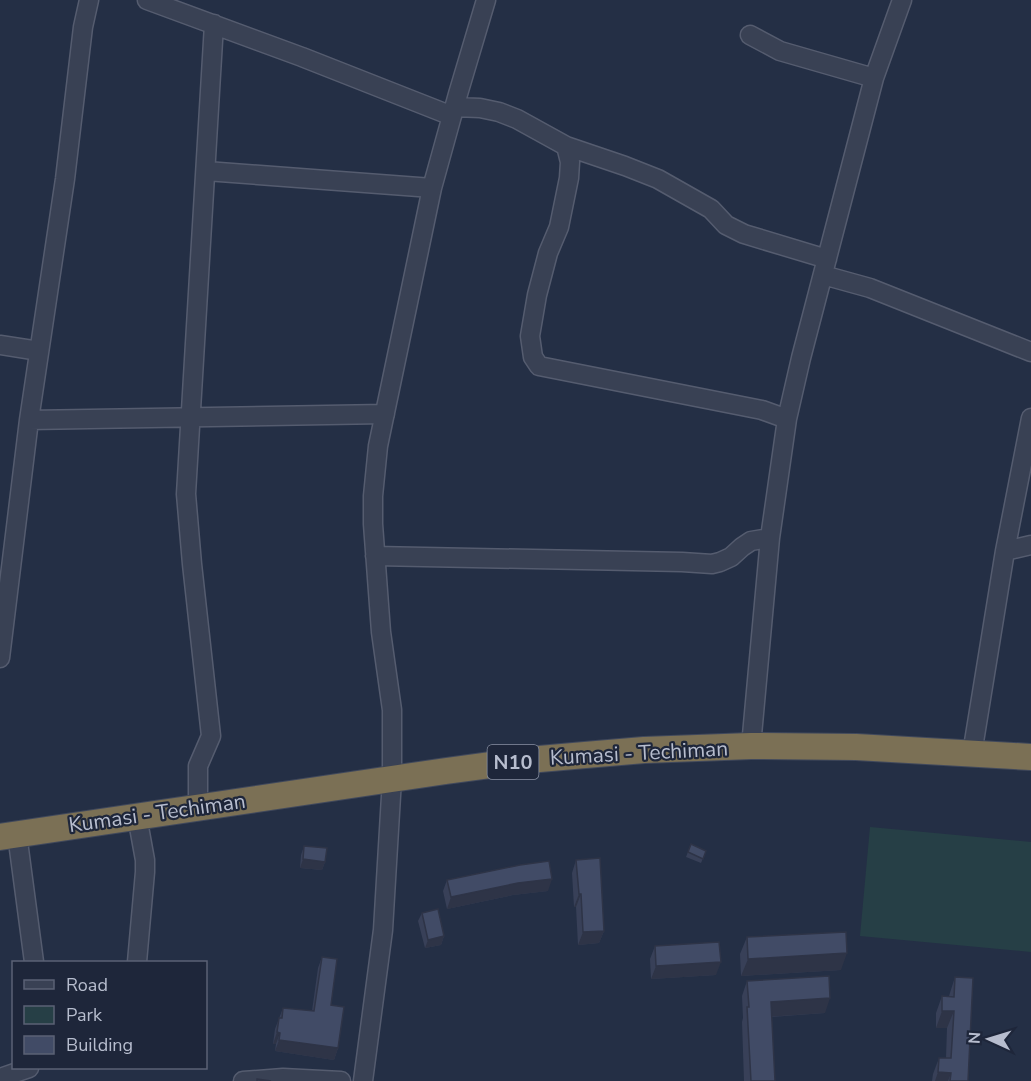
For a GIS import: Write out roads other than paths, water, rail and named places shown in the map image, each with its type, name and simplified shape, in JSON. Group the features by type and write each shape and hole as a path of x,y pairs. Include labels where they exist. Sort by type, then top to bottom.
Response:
{"highway":[{"name":"Kumasi - Techiman","path":"9,835 392,779 551,758 644,750 751,746 856,747 1031,757"}],"street":[{"path":"0,658 29,420 64,179 83,27 89,0"},
{"path":"147,0 453,112 480,108 499,112 537,129 566,146 658,179 711,209 726,225 744,234 870,288 1031,352"},
{"path":"363,1081 383,930 392,779 392,710 381,632 375,556 373,496 378,446 432,188 486,0"},
{"path":"751,746 770,538 787,419 874,78 902,0"},
{"path":"198,807 198,766 211,736 186,494 214,24"},
{"path":"750,34 780,51 874,78"},
{"path":"566,146 570,162 569,178 559,227 548,253 530,336 533,357 539,366 762,410 787,419"},
{"path":"206,171 432,188"},
{"path":"0,345 39,351"},
{"path":"29,420 385,414"},
{"path":"972,754 1005,551 1031,418"},
{"path":"375,556 712,564 731,557 751,541 770,538"},
{"path":"1005,551 1031,545"},
{"path":"136,961 146,872 137,816"},
{"path":"9,835 34,961"},
{"path":"0,1078 25,1069"},
{"path":"243,1081 282,1078 341,1081"}]}
